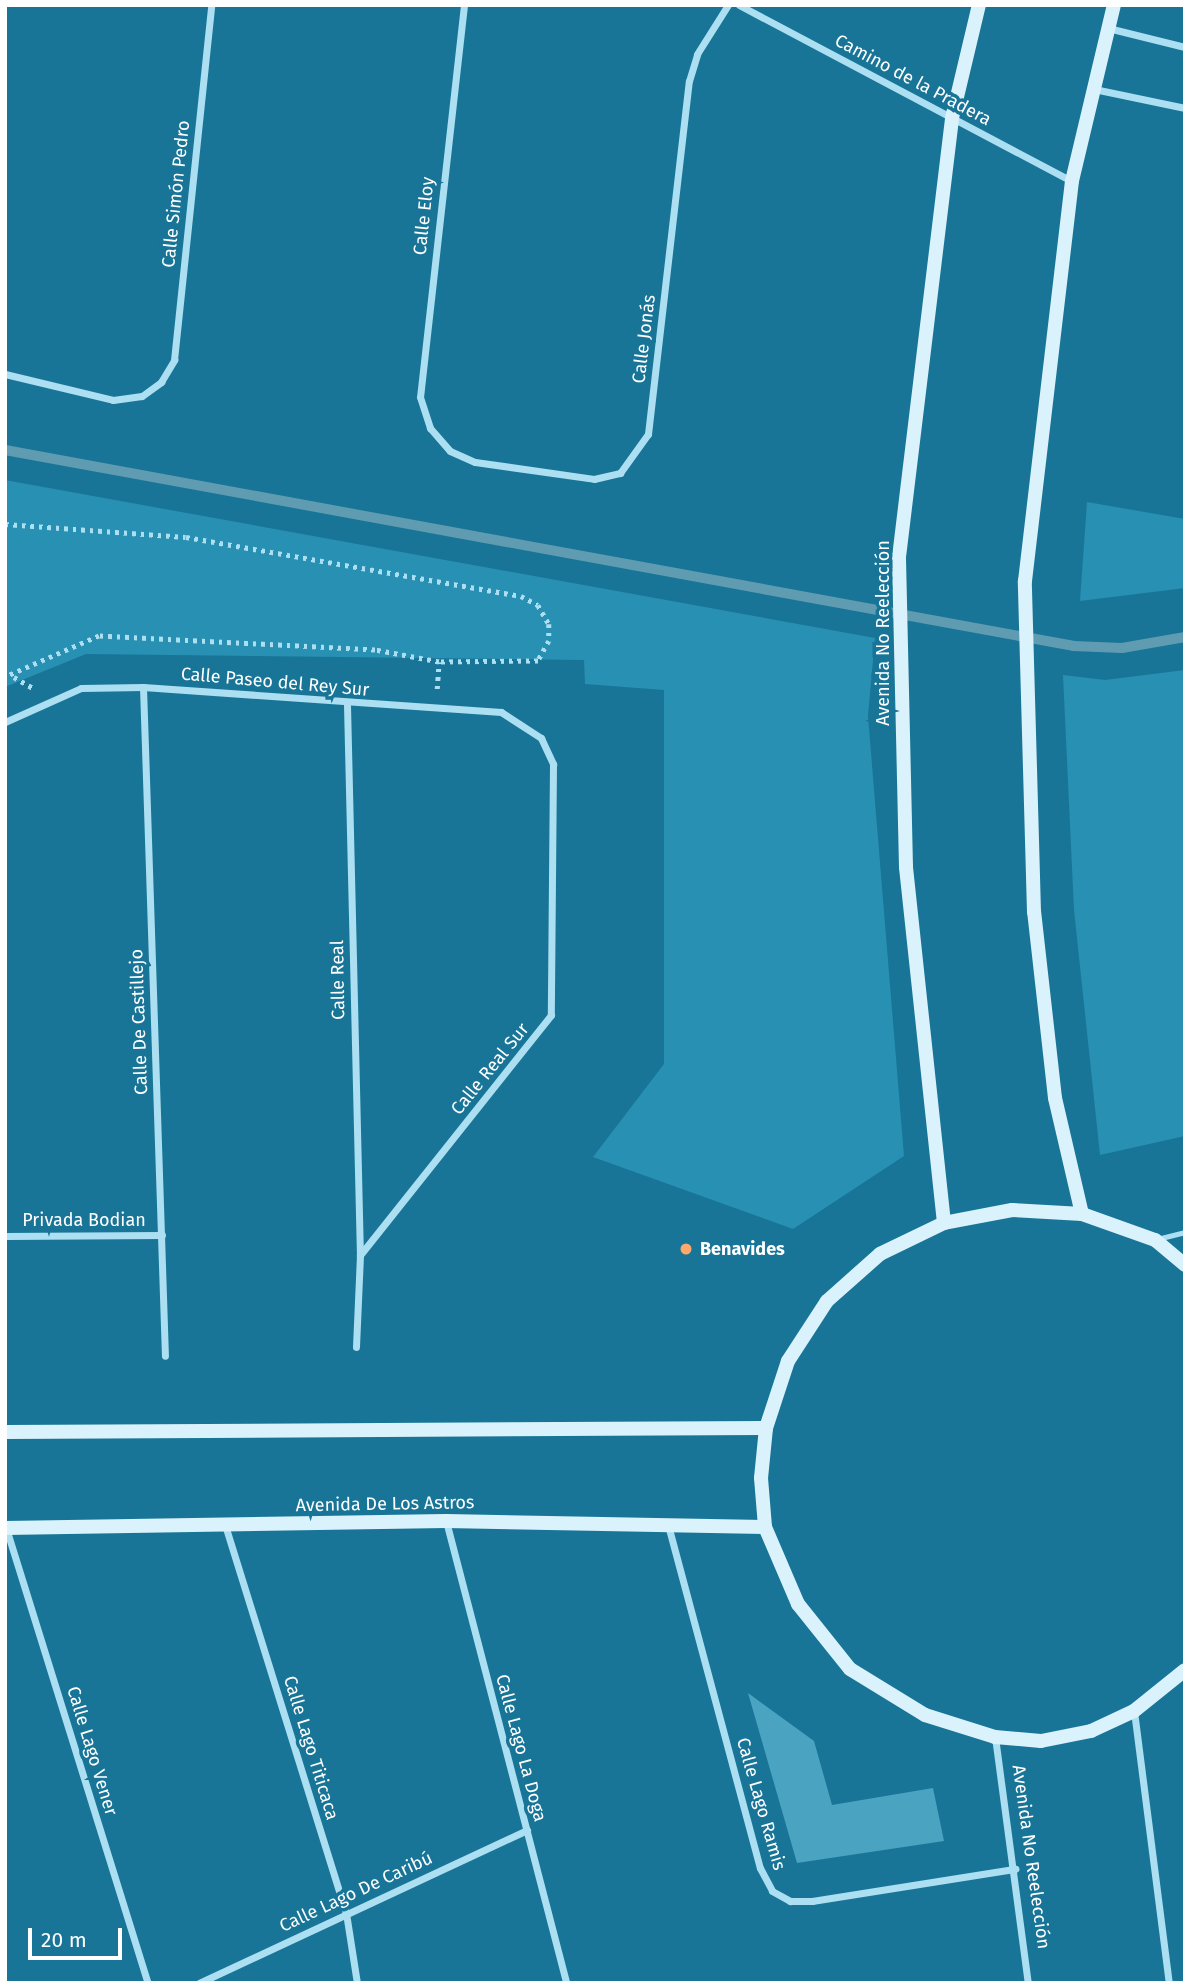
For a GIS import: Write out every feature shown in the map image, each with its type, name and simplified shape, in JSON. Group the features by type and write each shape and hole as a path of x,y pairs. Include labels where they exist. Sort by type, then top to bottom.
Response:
{"main road":[{"name":"Avenida No Reelección","path":"944,1223 906,867 899,557 952,118 979,5"},
{"path":"1082,1214 1055,1098 1034,912 1025,581 1072,181 1114,5"},
{"path":"1185,1265 1155,1240 1082,1214 1012,1210 944,1223 880,1254 827,1301 788,1361 765,1429 765,1527 798,1604 850,1669 925,1715 995,1737 1041,1741 1091,1731 1134,1711 1185,1670"},
{"path":"5,1432 765,1429"},
{"name":"Avenida De Los Astros","path":"6,1528 446,1521 765,1527"}],"street":[{"name":"Calle Simón Pedro","path":"5,374 113,400 142,396 161,382 174,360 211,5"},
{"name":"Calle Eloy","path":"430,428 420,397 464,5"},
{"name":"Calle Jonás","path":"430,428 450,451 475,462 594,479 620,473 637,457 648,434 690,81 697,54 728,5"},
{"name":"Camino de la Pradera","path":"739,5 1072,181"},
{"path":"1108,29 1185,47"},
{"path":"1094,89 1185,108"},
{"name":"Calle Paseo del Rey Sur","path":"5,722 81,688 143,687 347,705 501,712 541,738"},
{"name":"Calle De Castillejo","path":"143,687 165,1356"},
{"name":"Calle Real","path":"347,705 360,1255"},
{"name":"Calle Real Sur","path":"360,1255 551,1015 553,764 541,738"},
{"name":"Privada Bodian","path":"5,1236 162,1235"},
{"path":"356,1347 360,1255"},
{"name":"Calle Lago La Doga","path":"446,1521 566,1983"},
{"name":"Calle Lago Titicaca","path":"225,1525 346,1913 357,1983"},
{"name":"Calle Lago Ramis","path":"668,1525 760,1868 772,1891 790,1901 812,1901 1015,1869"},
{"name":"Calle Lago Vener","path":"6,1528 148,1983"},
{"path":"1134,1711 1169,1983"},
{"name":"Avenida No Reelección","path":"995,1737 1015,1869 1028,1983"},
{"name":"Calle Lago De Caribú","path":"199,1983 527,1830"}],"lane":[{"path":"1155,1240 1185,1233"}],"path":[{"path":"5,524 186,537 521,596 538,605 549,624 538,661 439,662 375,650 99,636 5,677"},
{"path":"436,708 439,662"}],"shaded area":[{"path":"5,480 875,638 868,716 904,1156 793,1229 593,1157 664,1064 664,690 585,684 584,660 86,654 5,687"},
{"path":"1087,502 1185,519 1185,588 1080,601"},
{"path":"1185,670 1185,1136 1100,1155 1074,910 1063,675 1105,680"}],"building":[{"path":"748,1693 814,1741 832,1805 933,1788 944,1841 797,1863"}],"waterway":[{"path":"5,450 1074,646 1122,648 1185,637"}],"place":[{"name":"Benavides","path":"686,1249"}]}
